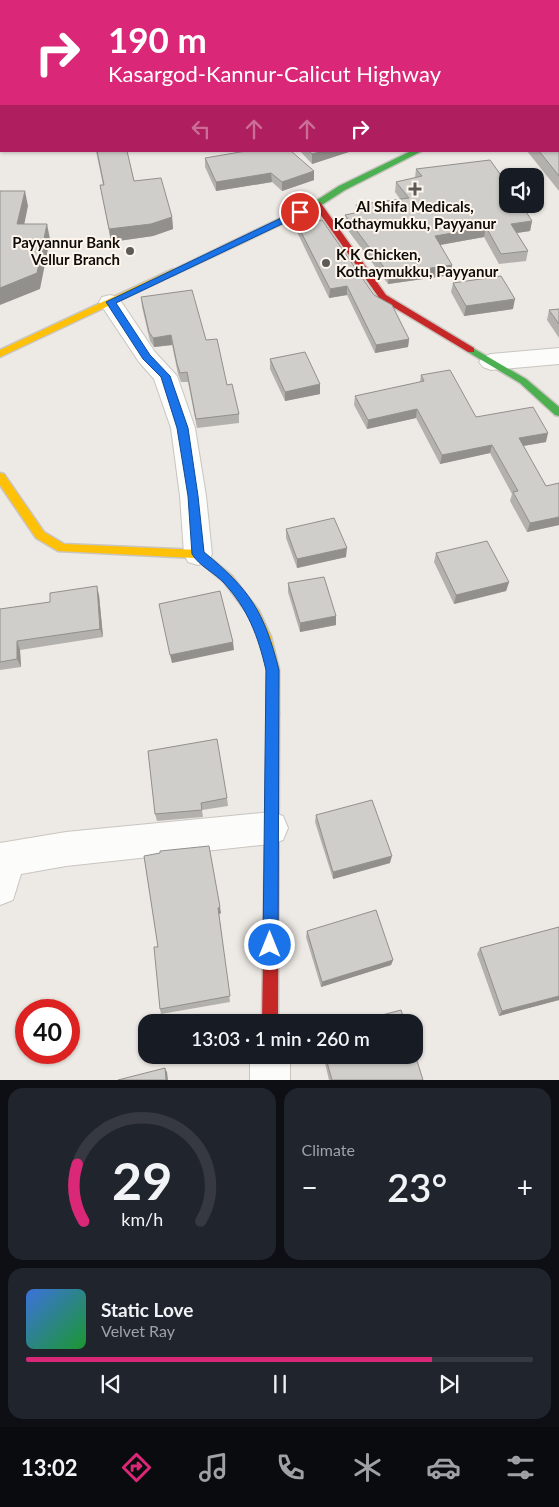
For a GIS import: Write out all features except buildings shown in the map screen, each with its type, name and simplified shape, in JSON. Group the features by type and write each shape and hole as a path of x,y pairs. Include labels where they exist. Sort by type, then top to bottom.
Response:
{"main road":[{"path":"0,354 317,204 342,188 416,152"},
{"path":"317,204 383,297 523,381 559,413"},
{"path":"0,477 40,535 62,548 198,554 228,579 253,611 264,637 272,670 270,1014"}],"street":[{"path":"110,302 147,357 165,376 182,428 193,496 198,554"},
{"path":"491,362 559,356"},
{"path":"2,869 66,849 271,828"},
{"path":"270,1064 270,1080"}],"traffic: fast":[{"path":"173,272 317,204 342,188 416,152"},
{"path":"471,350 523,381 559,413"}],"traffic: slow":[{"path":"0,354 173,272"},
{"path":"0,477 40,535 62,548 198,554 228,579 253,611 265,637 273,669 273,714"}],"traffic: jam":[{"path":"317,204 383,297 471,350"},
{"path":"270,1014 273,714"}],"place":[{"name":"Al Shifa Medicals, Kothaymukku, Payyanur","path":"415,189"},
{"name":"Payyannur Bank Vellur Branch","path":"130,251"},
{"name":"K K Chicken, Kothaymukku, Payyanur","path":"326,263"}],"route":[{"path":"270,945 272,670 264,637 253,611 228,579 198,554 193,496 182,428 165,376 147,357 110,302 300,212"}]}
